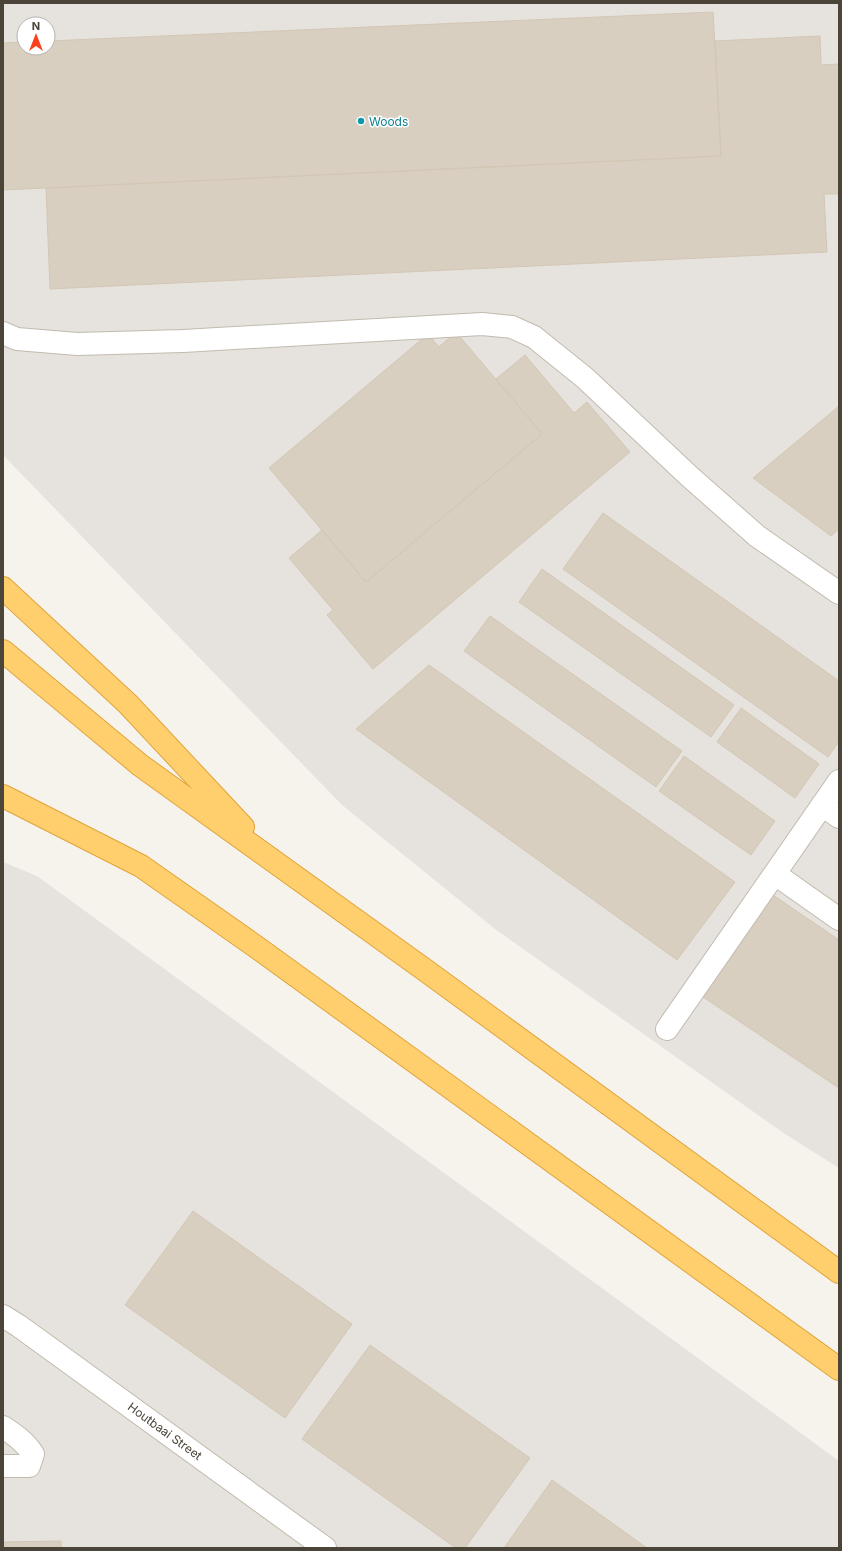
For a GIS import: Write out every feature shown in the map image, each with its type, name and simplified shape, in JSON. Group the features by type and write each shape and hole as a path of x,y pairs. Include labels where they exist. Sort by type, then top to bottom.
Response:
{"highway":[{"path":"3,588 128,704 278,865"},
{"path":"3,651 140,765 431,974 839,1272"},
{"path":"3,796 141,866 255,946 839,1369"}],"lane":[{"path":"3,333 18,339 77,344 183,341 482,324 512,328 534,337 585,378 689,476 757,536 839,593"},
{"path":"667,1029 775,874 831,811 839,780"},
{"path":"775,874 839,919"},
{"name":"Houtbaai Street","path":"3,1316 25,1330 325,1548"},
{"path":"3,1427 28,1446 33,1454 29,1466 3,1466"}],"shaded area":[{"path":"3,3 839,3 839,1168 785,1134 495,929 342,805 3,455"},
{"path":"3,862 37,876 839,1461 839,1548 3,1548"}],"building":[{"name":"Woods","path":"713,12 721,156 3,190 3,43 16,42 16,56 56,56 56,41"},
{"path":"820,36 821,65 839,64 839,194 824,194 827,252 50,289 46,188 721,156 715,41"},
{"path":"456,332 542,434 366,582 269,468 428,334 439,347"},
{"path":"525,355 574,413 587,402 630,452 373,669 327,615 333,610 289,558 322,530 366,582 542,434 496,379"},
{"path":"839,406 839,529 831,536 753,478"},
{"path":"603,513 839,681 839,741 828,757 563,569"},
{"path":"542,569 734,705 711,737 519,602"},
{"path":"490,616 682,751 656,787 464,651"},
{"path":"429,665 735,882 677,960 356,729"},
{"path":"741,708 819,764 795,798 717,742"},
{"path":"684,756 775,821 751,855 659,791"},
{"path":"767,891 839,940 839,1088 694,991"},
{"path":"193,1211 352,1324 285,1418 125,1305"},
{"path":"370,1345 530,1458 465,1548 456,1548 302,1439"},
{"path":"552,1480 647,1548 504,1548"},
{"path":"61,1541 61,1548 3,1548 3,1542"}],"place":[{"name":"Woods","path":"361,121"}]}
